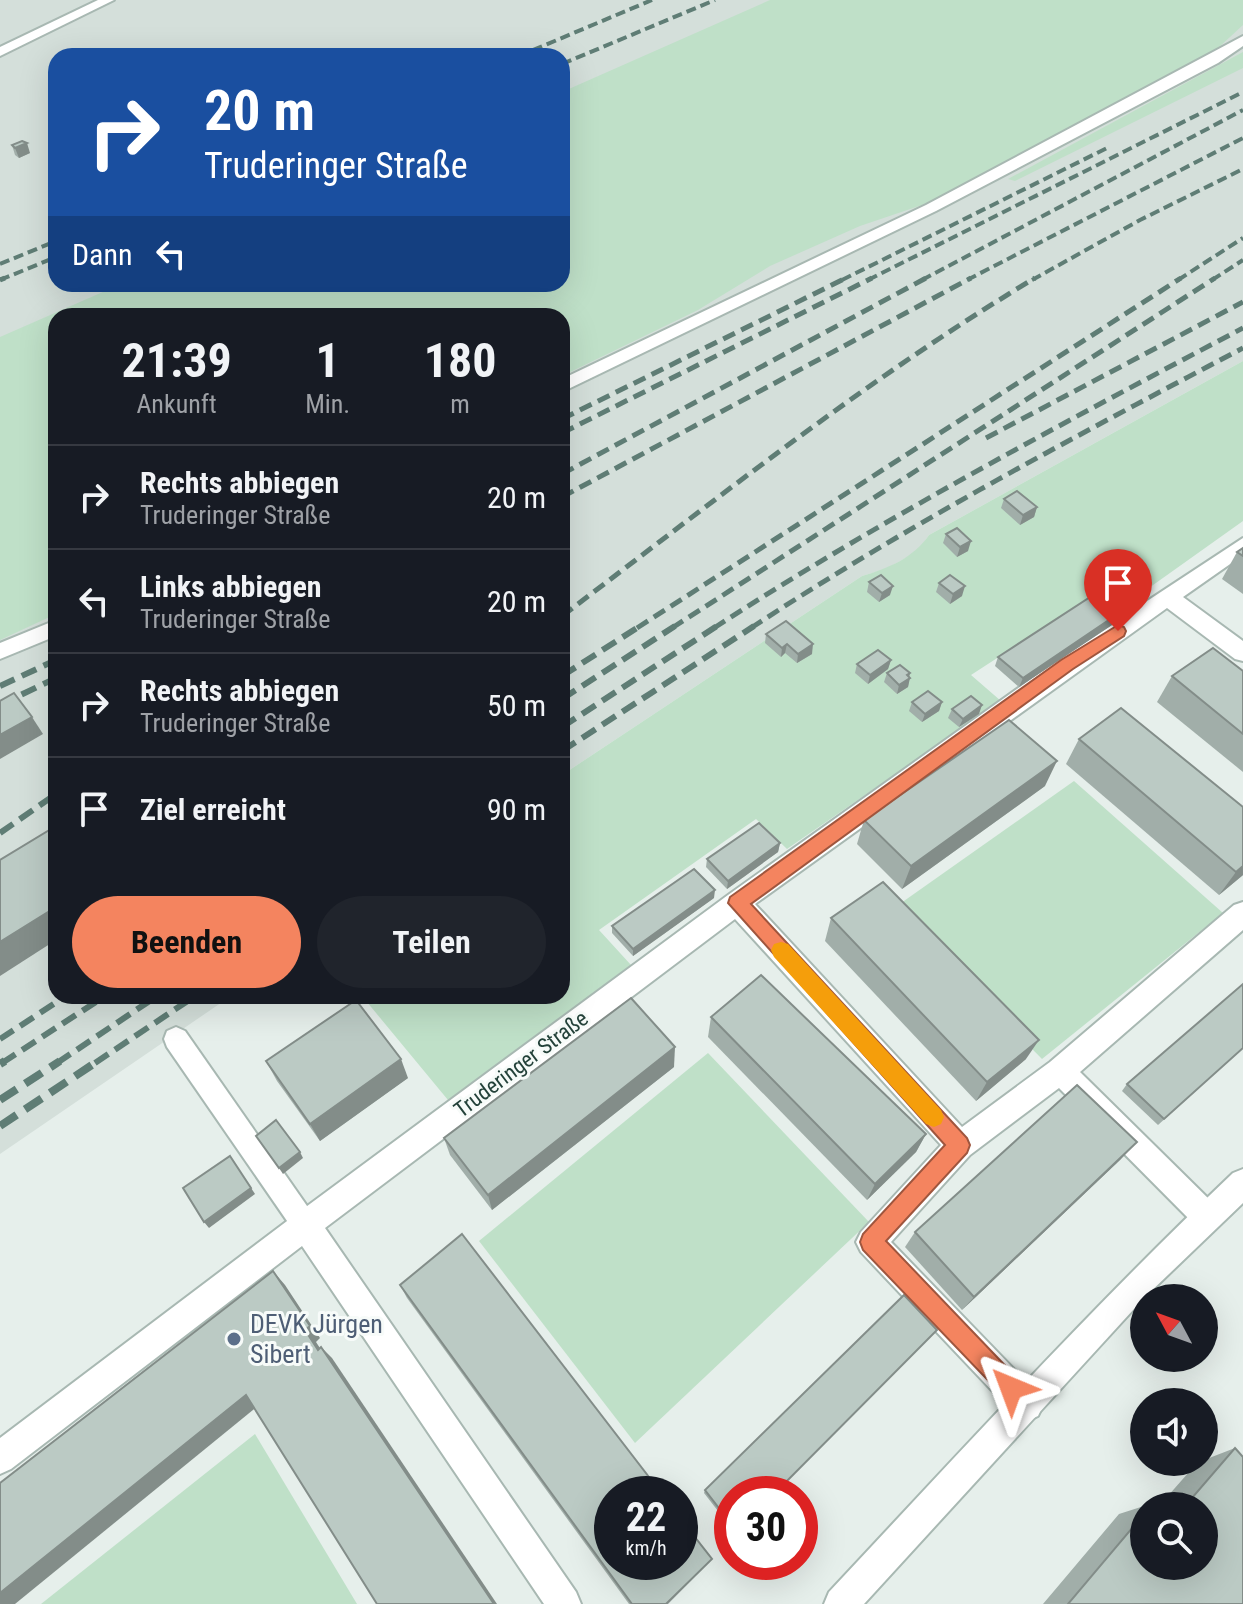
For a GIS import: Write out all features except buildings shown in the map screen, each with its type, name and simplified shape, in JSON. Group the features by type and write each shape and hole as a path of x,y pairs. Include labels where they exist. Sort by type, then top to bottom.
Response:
{"street":[{"name":"Truderinger Straße","path":"0,1458 305,1225 737,903 1067,665 1243,545"},
{"path":"1169,598 1243,653"},
{"path":"737,903 960,1145"},
{"path":"1027,1405 871,1242 960,1145 1060,1071 1237,930"},
{"path":"1060,1071 1207,1217"},
{"path":"841,1604 1027,1405 1243,1183"},
{"path":"305,1225 564,1604"}],"lane":[{"path":"0,52 108,0"},
{"path":"570,382 931,208 1213,60 1243,40"},
{"path":"0,651 48,631"},
{"path":"176,1039 305,1225"}],"shaded area":[{"path":"0,0 1243,0 1243,361 929,535 918,551 886,569 862,576 570,770 570,308 48,308 48,1004 219,1004 0,1154"}],"green space":[{"path":"770,0 1243,0 1243,25 1217,49 1163,80 925,204 860,226 770,266 698,310 570,372 570,308 66,308 103,292 570,292 570,88"},
{"path":"1243,52 1243,68 1015,181 1008,179"},
{"path":"48,316 48,618 0,640 0,337"},
{"path":"1243,361 1243,521 1125,605 1104,589 971,675 1001,701 787,849 756,819 599,930 631,965 448,1100 369,1004 570,1004 570,770 862,576 908,556 929,535"},
{"path":"1074,781 1223,913 1042,1059 894,908"},
{"path":"708,1053 869,1222 635,1443 479,1241"},
{"path":"255,1434 357,1604 41,1604"}],"railway":[{"path":"538,48 652,0"},
{"path":"570,61 715,0"},
{"path":"868,280 1243,92"},
{"path":"922,280 1243,110"},
{"path":"967,280 1243,138"},
{"path":"842,280 1107,148"},
{"path":"1032,280 1140,220 1243,169"},
{"path":"1178,280 1243,238"},
{"path":"0,264 48,244"},
{"path":"5,278 0,280 48,260"},
{"path":"1212,280 1243,260"},
{"path":"570,415 846,278"},
{"path":"868,280 872,278"},
{"path":"570,470 926,278"},
{"path":"570,493 971,278"},
{"path":"570,610 853,398 973,316 1035,278"},
{"path":"637,628 1181,278"},
{"path":"672,628 1215,278"},
{"path":"570,429 868,280"},
{"path":"986,438 1243,302"},
{"path":"714,628 909,509 1243,328"},
{"path":"751,628 932,517 1243,348"},
{"path":"570,671 640,626"},
{"path":"570,694 675,626"},
{"path":"570,722 717,626"},
{"path":"570,746 754,626"},
{"path":"0,686 48,664"},
{"path":"0,705 48,682"},
{"path":"0,833 48,800"},
{"path":"0,1039 54,1004"},
{"path":"2,1063 93,1004"},
{"path":"60,1061 145,1004"},
{"path":"97,1062 183,1004"},
{"path":"0,1064 5,1061"},
{"path":"0,1100 60,1061"},
{"path":"0,1126 97,1062"}],"slow traffic":[{"path":"781,950 934,1117"}],"place":[{"name":"DEVK Jürgen Sibert","path":"234,1339"}],"route":[{"path":"1011,1388 871,1242 960,1145 737,903 1118,631"}]}
